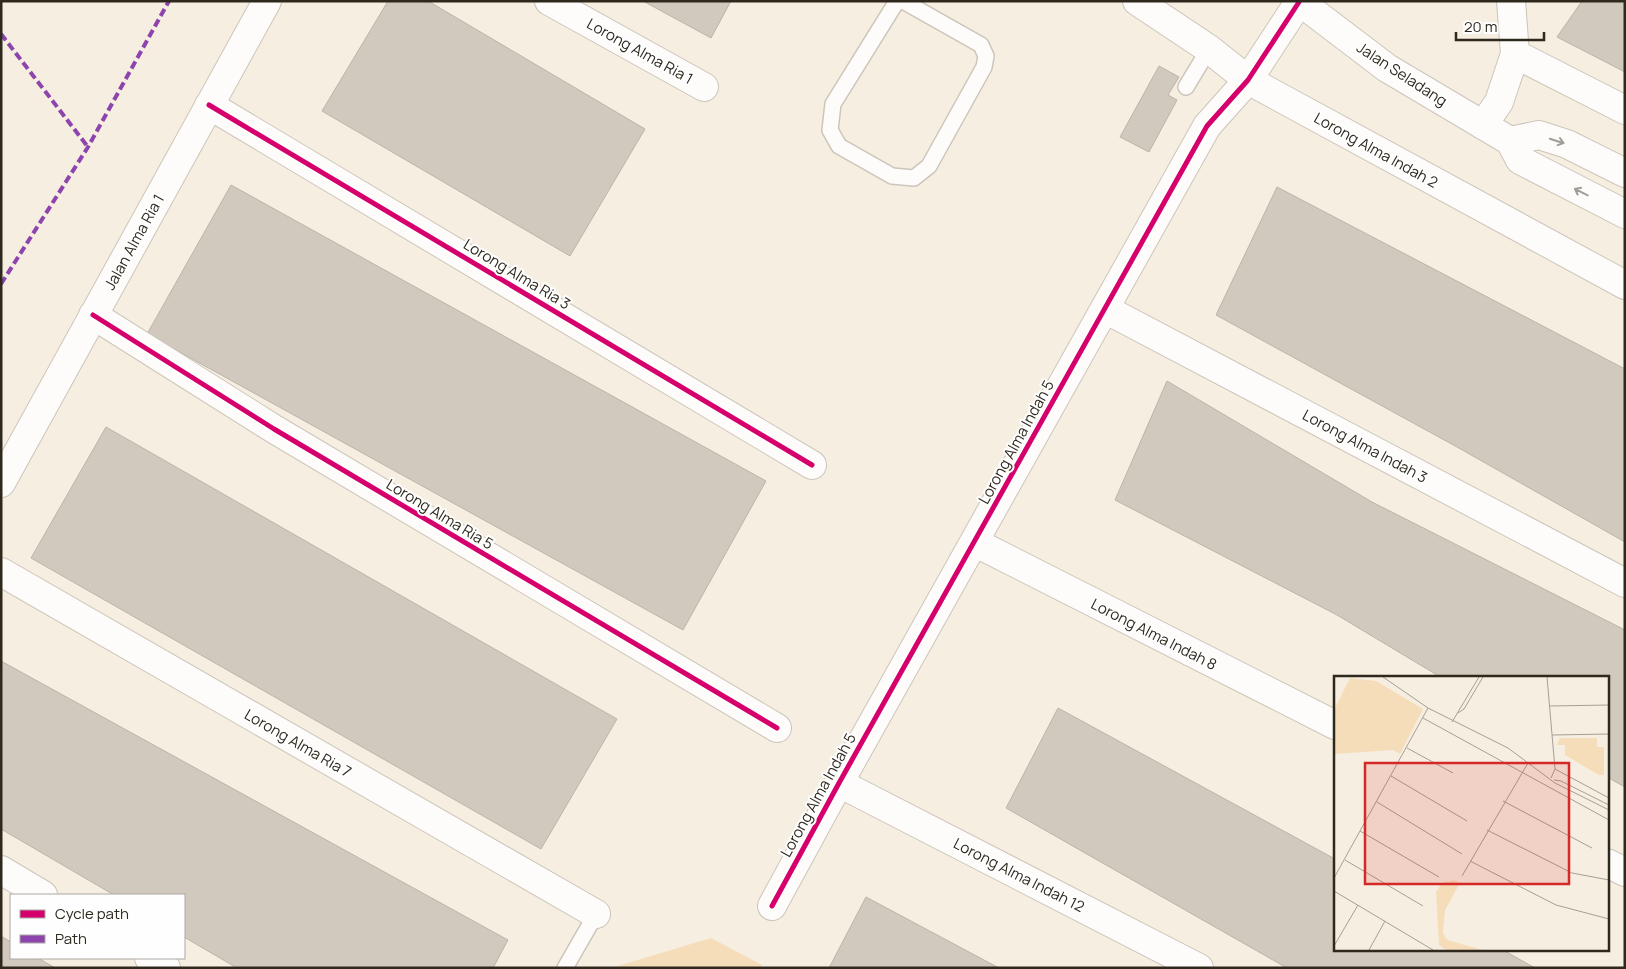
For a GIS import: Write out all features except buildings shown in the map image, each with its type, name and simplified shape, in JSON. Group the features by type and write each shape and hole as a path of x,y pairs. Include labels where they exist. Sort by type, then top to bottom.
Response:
{"street":[{"name":"Jalan Alma Ria 1","path":"1,483 267,1"},
{"name":"Lorong Alma Ria 1","path":"549,1 704,87"},
{"name":"Lorong Alma Indah 2","path":"1137,1 1209,49 1248,80 1625,285"},
{"path":"1483,125 1500,102 1515,54 1511,1"},
{"name":"Lorong Alma Indah 5","path":"772,906 839,783 1208,126 1248,80 1299,2"},
{"name":"Jalan Seladang","path":"1299,2 1387,68 1510,141 1520,160 1625,214"},
{"path":"1515,54 1625,110"},
{"name":"Lorong Alma Ria 3","path":"209,105 812,464"},
{"path":"1510,141 1539,135 1567,144 1625,173"},
{"name":"Lorong Alma Indah 3","path":"1105,309 1625,583"},
{"name":"Lorong Alma Ria 5","path":"93,315 274,429 777,728"},
{"name":"Lorong Alma Indah 8","path":"974,542 1334,724"},
{"name":"Lorong Alma Ria 7","path":"1,572 596,914"},
{"name":"Lorong Alma Indah 12","path":"839,783 1199,968"},
{"path":"1608,864 1625,872"},
{"path":"1,870 41,894"},
{"path":"151,959 166,968"}],"lane":[{"path":"897,1 833,104 830,130 840,146 892,176 914,178 928,166 984,67 986,56 981,46 903,1"},
{"path":"1186,87 1209,49"},
{"path":"565,968 596,914"}],"shaded area":[{"path":"711,938 762,965 760,968 617,968 618,966"}],"marked path":[{"path":"1,284 88,147 169,1"},
{"path":"1,34 88,147"}],"cycle path":[{"path":"772,906 1207,126 1248,80 1299,2"},
{"path":"209,105 812,465"},
{"path":"93,315 274,429 777,728"}]}
